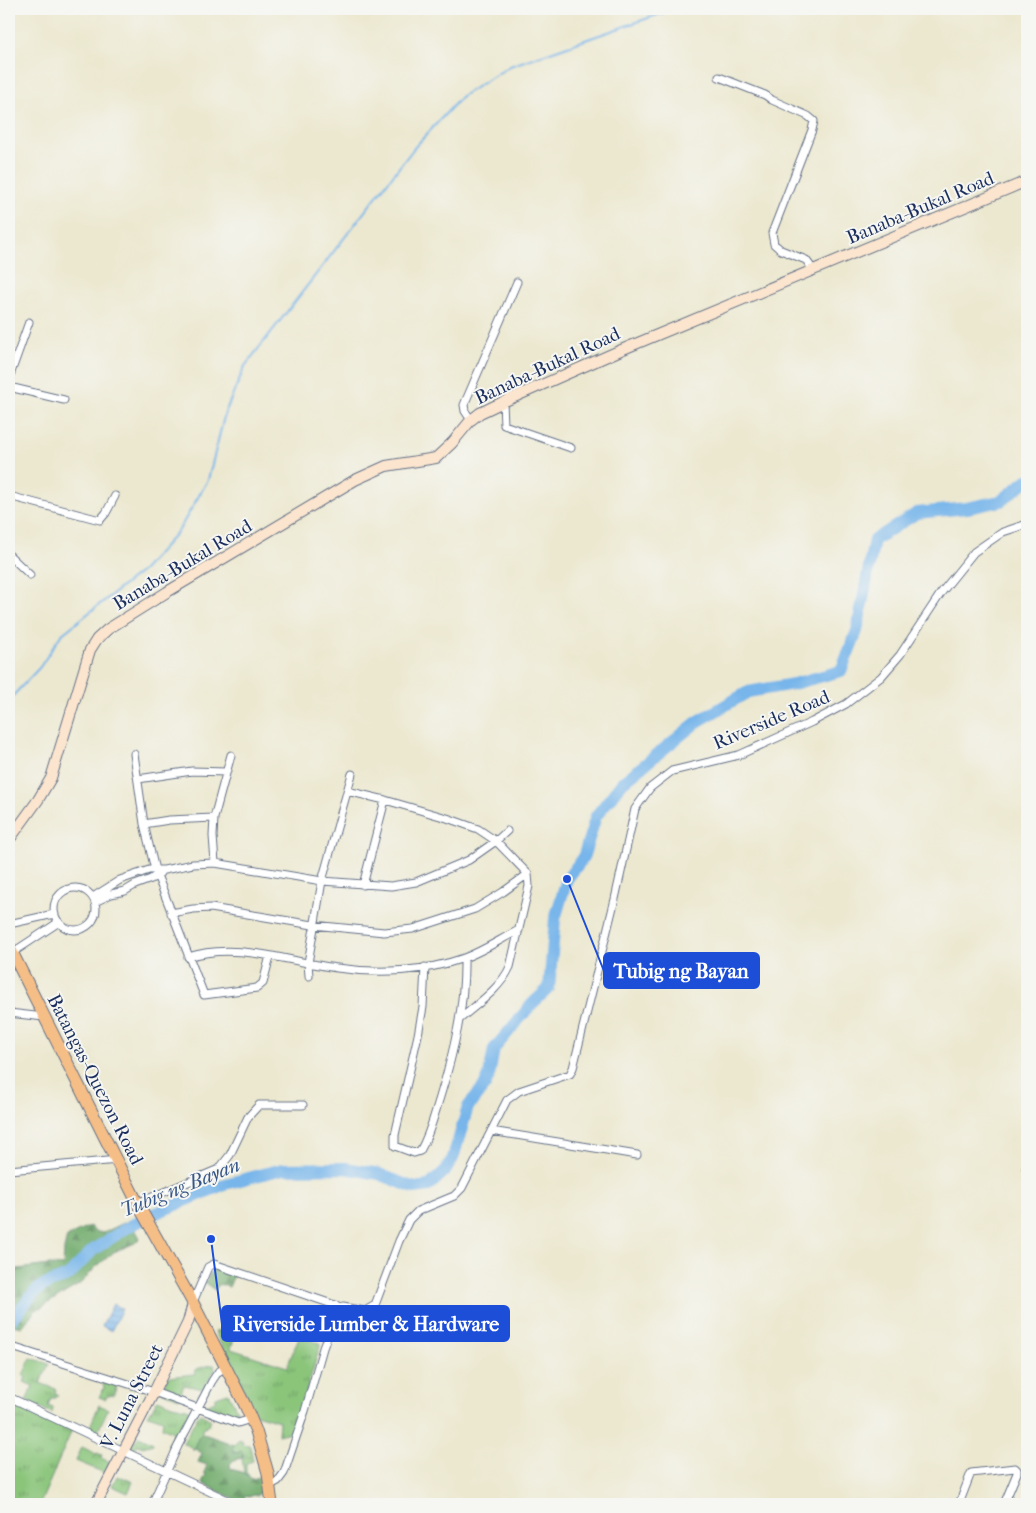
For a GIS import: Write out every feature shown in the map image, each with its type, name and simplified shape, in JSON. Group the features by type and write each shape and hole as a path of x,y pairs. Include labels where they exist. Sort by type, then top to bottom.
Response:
{"main road":[{"name":"Batangas-Quezon Road","path":"11,949 140,1206 193,1305 249,1420 266,1464 272,1504"}],"street":[{"path":"719,77 764,95 808,116 814,121 772,233 774,244 781,250 806,260 814,271"},
{"name":"Banaba-Bukal Road","path":"9,840 38,800 51,778 90,650 97,638 108,629 355,480 386,466 436,458 452,443 471,420 503,402 621,350 1027,181"},
{"path":"471,420 465,411 464,405 517,282"},
{"path":"9,378 29,322"},
{"path":"9,387 64,400"},
{"path":"503,402 504,425 571,448"},
{"path":"9,496 100,520 115,496"},
{"name":"Riverside Road","path":"193,1305 204,1275 212,1264 260,1279 339,1308 346,1307 366,1311 375,1305 409,1220 418,1211 454,1196 462,1188 507,1100 519,1091 570,1074 574,1068 635,808 650,788 672,771 739,755 812,722 846,704 881,677 900,655 942,593 974,552 1003,532 1027,524"},
{"path":"9,555 30,575"},
{"path":"134,754 144,824 156,873 204,995 257,988 263,983 270,956"},
{"path":"215,863 214,818 231,754"},
{"path":"138,779 192,770 226,772"},
{"path":"309,976 308,962 313,925 322,881 352,774"},
{"path":"347,791 385,800 478,830 496,842 528,874 529,886 510,967 495,988 460,1020"},
{"path":"363,885 385,800"},
{"path":"144,824 177,819 214,818"},
{"path":"94,899 122,893 164,870 193,864 215,863 322,881 363,885 391,886 416,882 469,860 496,842 507,830"},
{"path":"94,899 120,880 145,871 156,873"},
{"path":"171,913 211,908 313,925 384,932 413,929 475,908 503,892 528,874"},
{"path":"132,877 135,885"},
{"path":"68,888 86,890 94,899 96,912 94,919 84,928 70,929 59,922 54,914 58,896 68,888"},
{"path":"9,924 54,914"},
{"path":"11,949 59,922"},
{"path":"188,957 203,952 220,950 270,956 337,968 379,972 425,967 464,958 518,930"},
{"path":"425,967 423,1007 418,1035 395,1134 395,1146 414,1153 420,1151 427,1138 453,1055 460,1020 464,982 464,958"},
{"path":"9,1013 44,1017"},
{"path":"140,1206 220,1169 230,1155 248,1117 259,1105 303,1104"},
{"path":"491,1131 637,1155"},
{"path":"9,1170 118,1160"},
{"path":"1027,1164 1027,1169"},
{"name":"V. Luna Street","path":"96,1504 154,1392 188,1322 193,1305"},
{"path":"269,1486 278,1481 284,1472 335,1312 339,1308"},
{"path":"9,1346 154,1392 238,1423 249,1420"},
{"path":"152,1504 197,1409 212,1381 224,1368"},
{"path":"9,1397 236,1504"},
{"path":"958,1504 971,1472 1015,1468 1017,1473 1004,1504"}],"green space":[{"path":"130,1220 140,1238 135,1243 114,1252 80,1284 35,1311 22,1327 9,1326 9,1270 49,1265 63,1266 67,1237 90,1226 94,1231 103,1233"},
{"path":"213,1268 234,1275 229,1287 219,1284 215,1290 205,1283"},
{"path":"219,1330 235,1335 231,1349 287,1367 299,1337 321,1343 293,1435 286,1433 278,1435 279,1421 256,1414 215,1332"},
{"path":"31,1358 49,1364 40,1383 56,1389 55,1393 58,1394 56,1398 51,1398 48,1406 53,1408 52,1413 26,1401 33,1386 24,1382 26,1377 23,1375"},
{"path":"214,1365 215,1370 203,1389 184,1385 179,1398 161,1391 168,1377 195,1374 196,1369"},
{"path":"102,1379 117,1384 114,1395 107,1396 105,1399 99,1397 104,1388"},
{"path":"228,1393 239,1414 239,1419 201,1407 215,1401 216,1397"},
{"path":"158,1399 172,1405 187,1408 192,1412 172,1450 169,1449 168,1444 173,1432 162,1427 163,1420 148,1415"},
{"path":"9,1401 72,1430 40,1504 13,1504 9,1502"},
{"path":"99,1405 108,1409 97,1433 89,1429"},
{"path":"201,1414 211,1420 208,1425 202,1428 204,1434 201,1434 193,1450 193,1448 183,1443 198,1415"},
{"path":"201,1434 235,1445 232,1448 234,1452 241,1451 243,1453 242,1458 234,1460 230,1464 231,1469 244,1473 252,1479 259,1477 263,1494 246,1496 242,1503 202,1483 207,1465 198,1462 202,1453 195,1449"},
{"path":"139,1436 153,1444 143,1447 137,1445 133,1451 132,1445"},
{"path":"239,1439 243,1441 242,1444 250,1445 253,1461 246,1463 246,1472 249,1476 244,1473 242,1458 244,1455 241,1451 234,1452 232,1448"},
{"path":"82,1447 102,1455 101,1458 112,1463 107,1474 76,1461"},
{"path":"117,1476 133,1482 128,1493 112,1486"}],"water":[{"path":"113,1304 122,1309 111,1331 102,1326"}],"waterway":[{"path":"9,700 40,667 61,635 143,570 179,530 208,480 225,413 245,366 414,148 462,96 510,66 670,9"},
{"name":"Tubig ng Bayan","path":"9,1323 42,1286 68,1276 93,1250 125,1229 147,1217 225,1184 283,1169 345,1168 379,1174 414,1188 429,1186 446,1170 453,1158 468,1107 485,1085 489,1076 494,1049 532,1004 549,988 555,919 567,879 583,858 596,816 622,783 697,722 748,692 793,684 841,671 857,631 874,540 917,513 967,508 1001,501 1027,480"}],"place":[{"name":"Tubig ng Bayan","path":"567,879"},
{"name":"Riverside Lumber & Hardware","path":"211,1239"}]}
